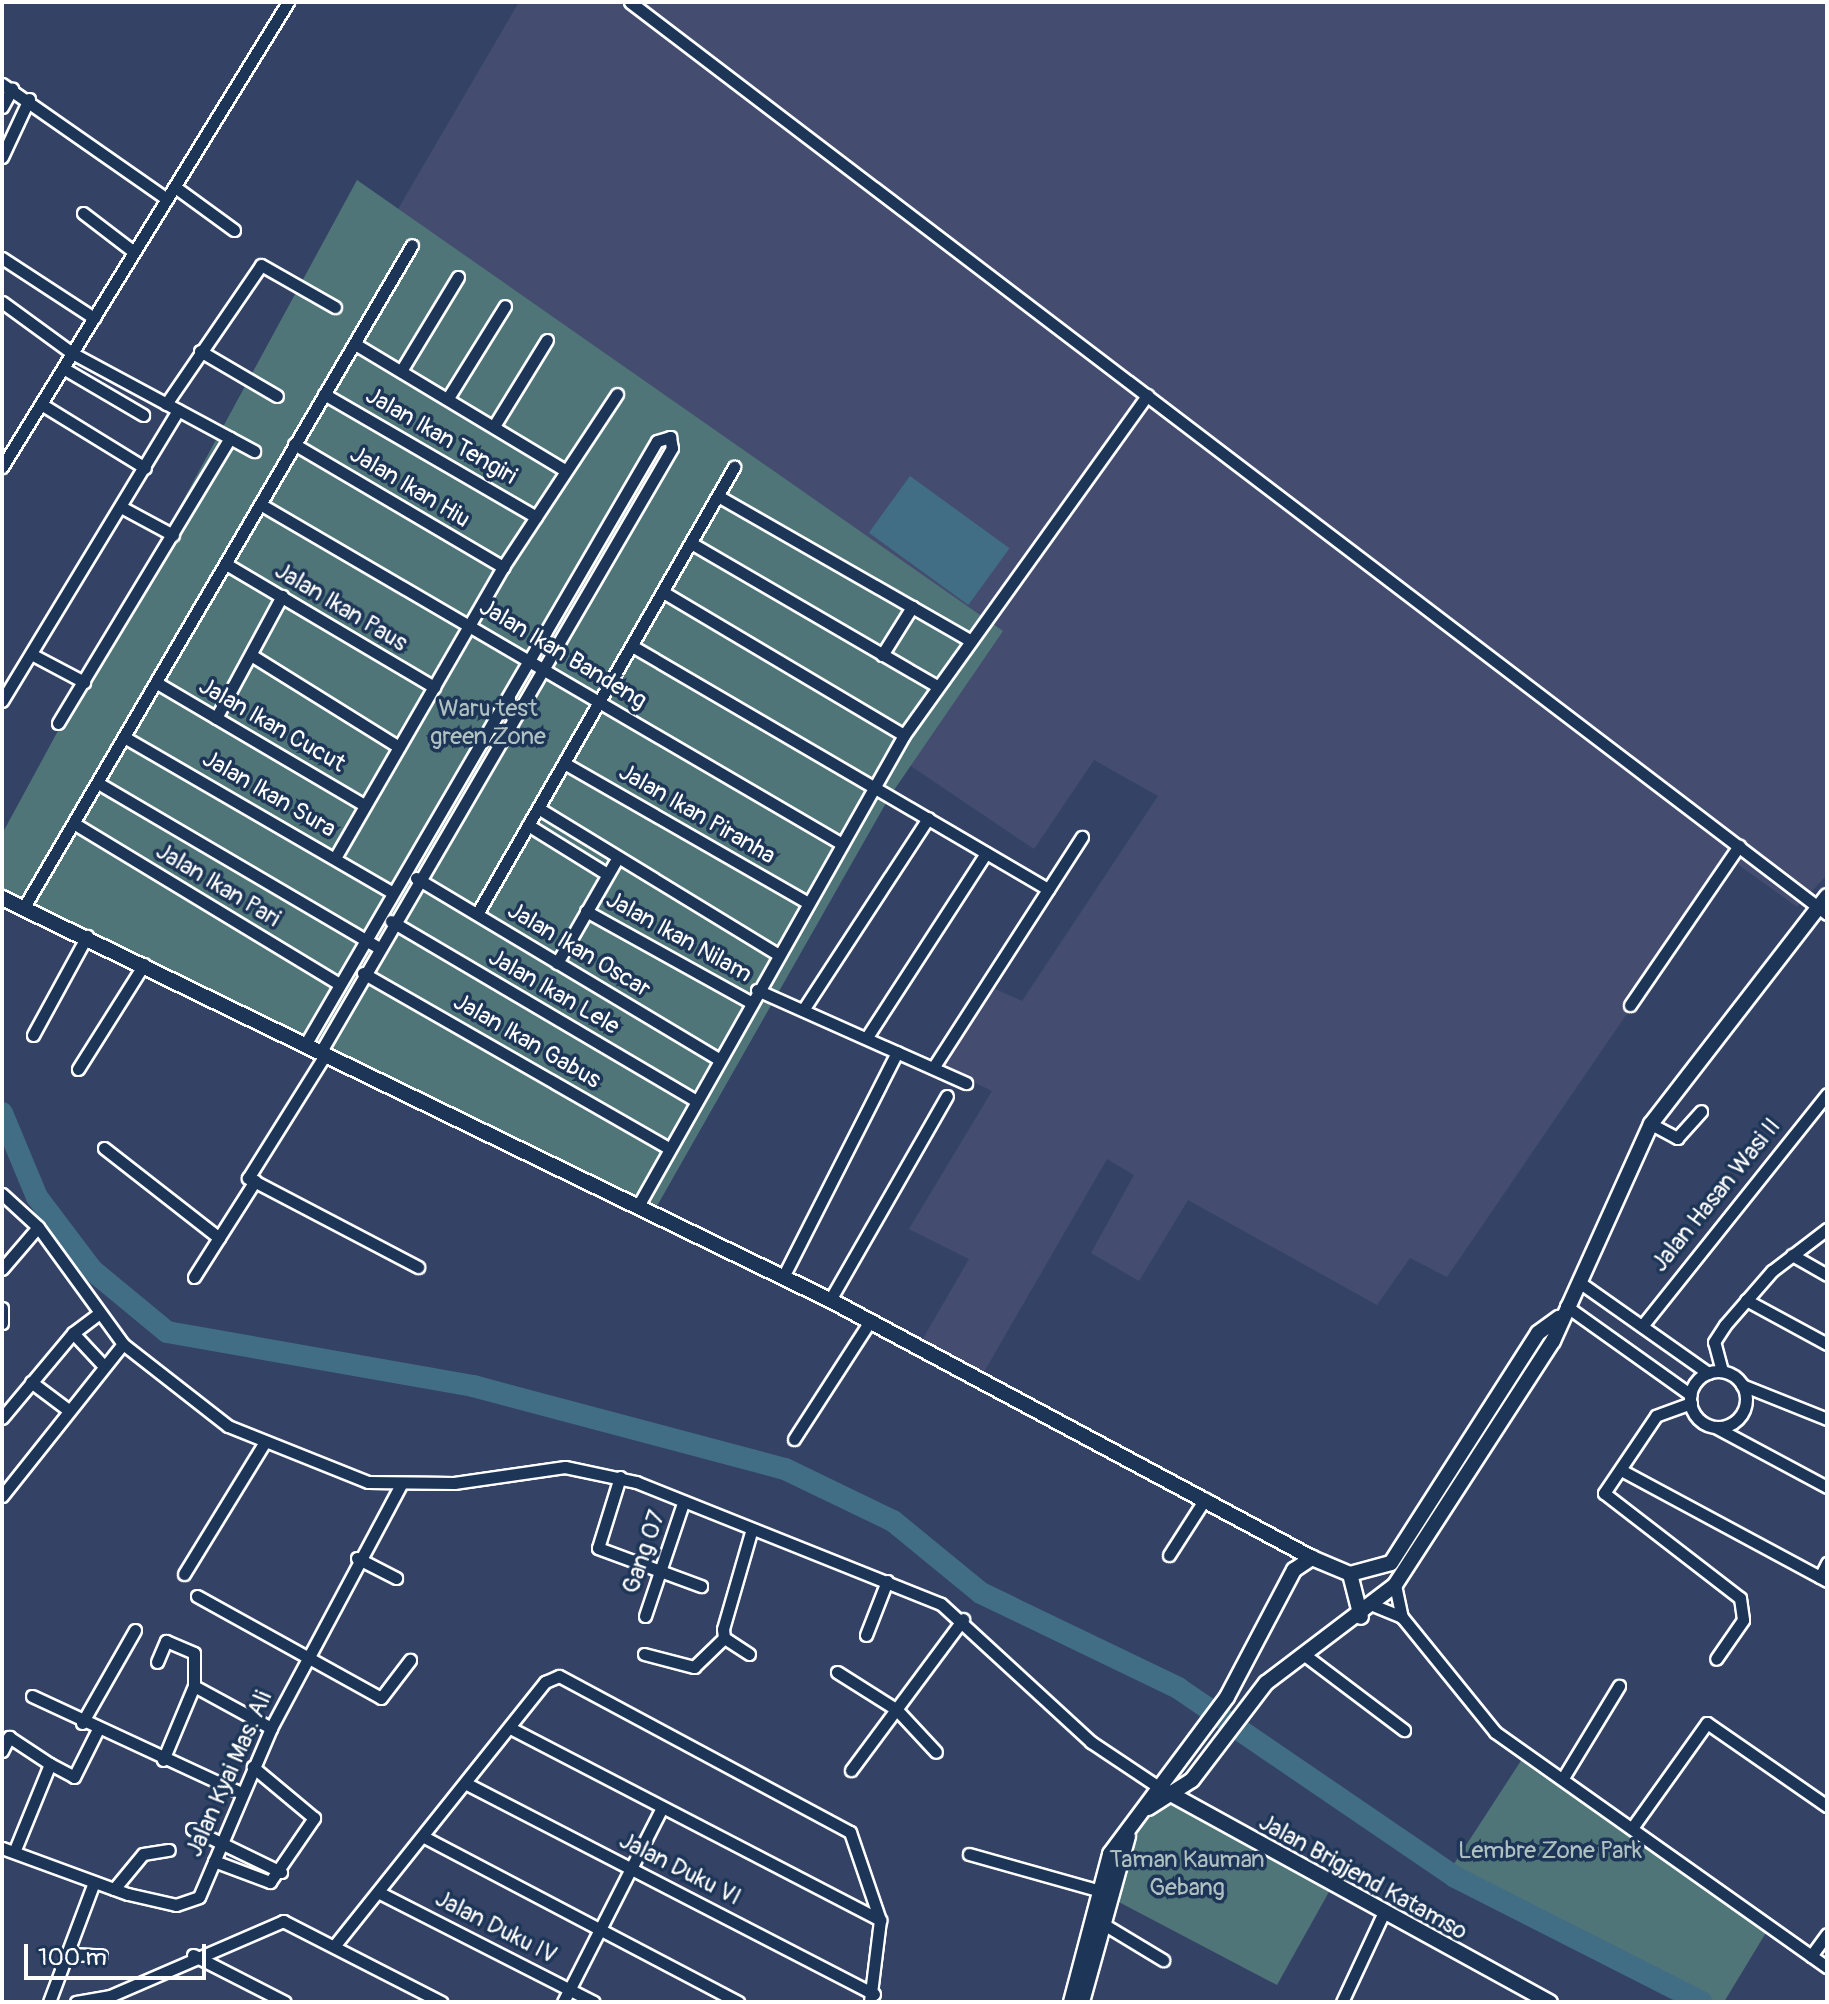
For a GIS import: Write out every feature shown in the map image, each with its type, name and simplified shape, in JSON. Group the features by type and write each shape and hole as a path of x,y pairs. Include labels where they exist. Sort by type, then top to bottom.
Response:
{"main road":[{"path":"2,898 87,936 322,1054 830,1300 1289,1546 1350,1574 1391,1563 1538,1333 1562,1312"},
{"path":"1148,1808 1175,1797 1213,1756 1266,1683 1361,1617 1395,1585 1497,1433 1579,1282 1651,1124 1799,929 1824,905"},
{"path":"1289,1546 1294,1570"},
{"path":"1071,2002 1097,1890 1110,1854 1128,1836 1148,1808 1157,1786 1227,1697 1294,1570 1312,1558"},
{"path":"1350,1574 1361,1617"},
{"path":"1245,1666 1266,1683"},
{"name":"Jalan Brigjend Katamso","path":"1157,1786 1382,1916 1550,2002"},
{"path":"1082,2002 1128,1836"}],"street":[{"path":"2,467 288,2"},
{"path":"630,2 1143,400 1739,846 1824,905"},
{"path":"2,107 7,87 29,99 167,199"},
{"path":"2,157 29,99"},
{"path":"175,187 234,230"},
{"path":"83,213 134,252"},
{"path":"24,907 412,245"},
{"path":"2,258 94,318"},
{"path":"166,404 261,265 335,307"},
{"path":"401,371 458,277"},
{"path":"2,302 72,353 254,451"},
{"path":"448,398 505,306"},
{"path":"494,426 547,340"},
{"path":"355,344 566,471"},
{"path":"200,351 277,396"},
{"path":"63,368 143,415"},
{"name":"Jalan Ikan Tengiri","path":"324,394 536,517"},
{"path":"335,858 503,567 617,394"},
{"path":"638,1206 777,954 935,685 1143,400"},
{"path":"41,404 145,468"},
{"path":"2,701 33,655 178,410"},
{"path":"305,1045 526,659 659,439 670,437 672,448 416,878 322,1054 248,1175 418,1267"},
{"path":"58,723 230,438"},
{"name":"Jalan Ikan Hiu","path":"294,444 503,567"},
{"path":"477,914 734,467"},
{"path":"718,496 969,640"},
{"name":"Jalan Ikan Bandeng","path":"260,504 842,844"},
{"path":"121,507 173,535"},
{"path":"691,543 935,685"},
{"path":"596,544 610,552"},
{"name":"Jalan Ikan Paus","path":"226,564 434,687"},
{"path":"663,592 904,735"},
{"path":"216,718 282,596"},
{"path":"882,655 912,607"},
{"path":"632,646 1048,889"},
{"path":"33,655 84,682"},
{"path":"251,655 399,747"},
{"name":"Jalan Ikan Cucut","path":"157,683 364,805"},
{"name":"Jalan Ikan Sura","path":"124,737 391,892"},
{"name":"Jalan Ikan Piranha","path":"564,763 808,903"},
{"path":"98,783 377,947"},
{"path":"451,790 464,797"},
{"path":"538,808 777,954"},
{"path":"803,1010 928,818"},
{"name":"Jalan Ikan Pari","path":"75,824 338,983"},
{"path":"528,825 607,874"},
{"path":"933,1068 1082,837"},
{"path":"1630,1005 1739,846"},
{"path":"867,1037 986,853"},
{"path":"557,963 618,857"},
{"name":"Jalan Ikan Oscar","path":"416,878 718,1059"},
{"name":"Jalan Ikan Nilam","path":"586,911 750,1002"},
{"name":"Jalan Ikan Lele","path":"391,921 695,1100"},
{"path":"33,1035 87,936"},
{"path":"78,1069 144,964"},
{"name":"Jalan Ikan Gabus","path":"363,973 668,1148"},
{"path":"757,990 961,1081"},
{"path":"783,1277 897,1052"},
{"name":"Jalan Hasan Wasi II","path":"1642,1326 1827,1094"},
{"path":"830,1300 947,1096"},
{"path":"1651,1124 1677,1138 1701,1111"},
{"path":"104,1148 219,1238"},
{"path":"194,1277 255,1181"},
{"path":"2,1194 33,1232 85,1323 112,1354 262,1448 348,1477 400,1486 565,1467 620,1477 751,1532 887,1581 963,1619 1091,1742 1157,1786"},
{"path":"1827,1229 1792,1255 1746,1300 1714,1342 1722,1371 1742,1385 1827,1419"},
{"path":"2,1269 33,1232"},
{"path":"1792,1255 1827,1275"},
{"path":"1579,1282 1708,1373 1722,1371"},
{"path":"1746,1300 1827,1344"},
{"path":"2,1308 2,1323"},
{"path":"1562,1312 1691,1399 1714,1426 1827,1487"},
{"path":"794,1439 870,1321"},
{"path":"85,1323 112,1354"},
{"path":"2,1418 85,1323"},
{"path":"2,1496 112,1354"},
{"path":"1708,1373 1691,1399 1656,1416 1604,1493 1743,1602 1743,1620 1716,1659"},
{"path":"31,1382 67,1409"},
{"path":"1714,1426 1732,1423 1744,1411 1742,1385"},
{"path":"184,1574 262,1448"},
{"path":"1621,1470 1823,1579 1827,1563"},
{"path":"620,1477 598,1548 701,1586"},
{"name":"Jalan Kyai Mas. Ali","path":"8,1850 114,1889 185,1904 200,1895 241,1793 307,1654 357,1558 400,1486"},
{"path":"1169,1555 1205,1499"},
{"name":"Gang 07","path":"645,1616 683,1503"},
{"path":"644,1654 694,1667 724,1638 751,1532"},
{"path":"357,1558 396,1578"},
{"path":"866,1635 887,1581"},
{"path":"1395,1585 1402,1617 1480,1718 1827,1967"},
{"path":"197,1596 307,1654 381,1698 410,1660"},
{"path":"1375,1606 1402,1617"},
{"path":"851,1770 963,1619"},
{"path":"82,1723 135,1630"},
{"path":"724,1638 749,1654"},
{"path":"157,1662 166,1641 194,1653 194,1686 163,1760"},
{"path":"1306,1656 1404,1730"},
{"path":"837,1672 897,1710 936,1752"},
{"path":"335,1945 512,1729 548,1678 565,1678 843,1826 858,1848 880,1920 872,1998"},
{"path":"194,1686 271,1728"},
{"path":"1563,1778 1619,1686"},
{"path":"32,1696 97,1731 241,1793"},
{"path":"1632,1828 1707,1723 1827,1806"},
{"path":"512,1729 880,1920"},
{"path":"2,1751 9,1737 74,1777 97,1731"},
{"path":"8,1850 50,1764"},
{"path":"214,1861 268,1882 281,1872 314,1815 253,1767"},
{"name":"Jalan Duku VI","path":"467,1784 872,1998"},
{"path":"563,2002 662,1808"},
{"path":"192,1829 281,1872"},
{"path":"424,1837 738,2002"},
{"path":"114,1889 143,1854 169,1850"},
{"path":"969,1854 1097,1890"},
{"path":"49,2002 94,1882"},
{"name":"Jalan Duku IV","path":"378,1892 594,2002"},
{"path":"1342,2002 1382,1916"},
{"path":"76,2002 107,2000 193,1955 283,1921 441,2002"},
{"path":"1105,1925 1163,1960"},
{"path":"1811,1956 1827,1934"},
{"path":"66,1954 101,1955"},
{"path":"193,1955 285,2002"}],"shaded area":[{"path":"519,2 1827,2 1827,875 1797,907 1732,860 1447,1277 1410,1258 1377,1305 1188,1200 1139,1281 1091,1253 1134,1175 1107,1159 984,1372 921,1342 969,1259 909,1229 992,1091 943,1067 993,988 1022,1001 1158,796 1094,760 1034,849 890,752 391,221"},
{"path":"910,476 1010,548 968,605 869,533"}],"green space":[{"name":"Waru test green Zone","path":"357,180 1003,631 890,796 653,1213 2,898 2,834"},
{"name":"Lembre Zone Park","path":"1526,1753 1770,1926 1724,2002 1701,2002 1448,1873"},
{"name":"Taman Kauman Gebang","path":"1173,1801 1330,1890 1277,1985 1115,1900 1123,1849 1150,1813"}],"waterway":[{"path":"2,1113 37,1197 92,1270 167,1332 473,1386 785,1469 893,1521 981,1593 1178,1688 1455,1877 1701,2002"}]}
